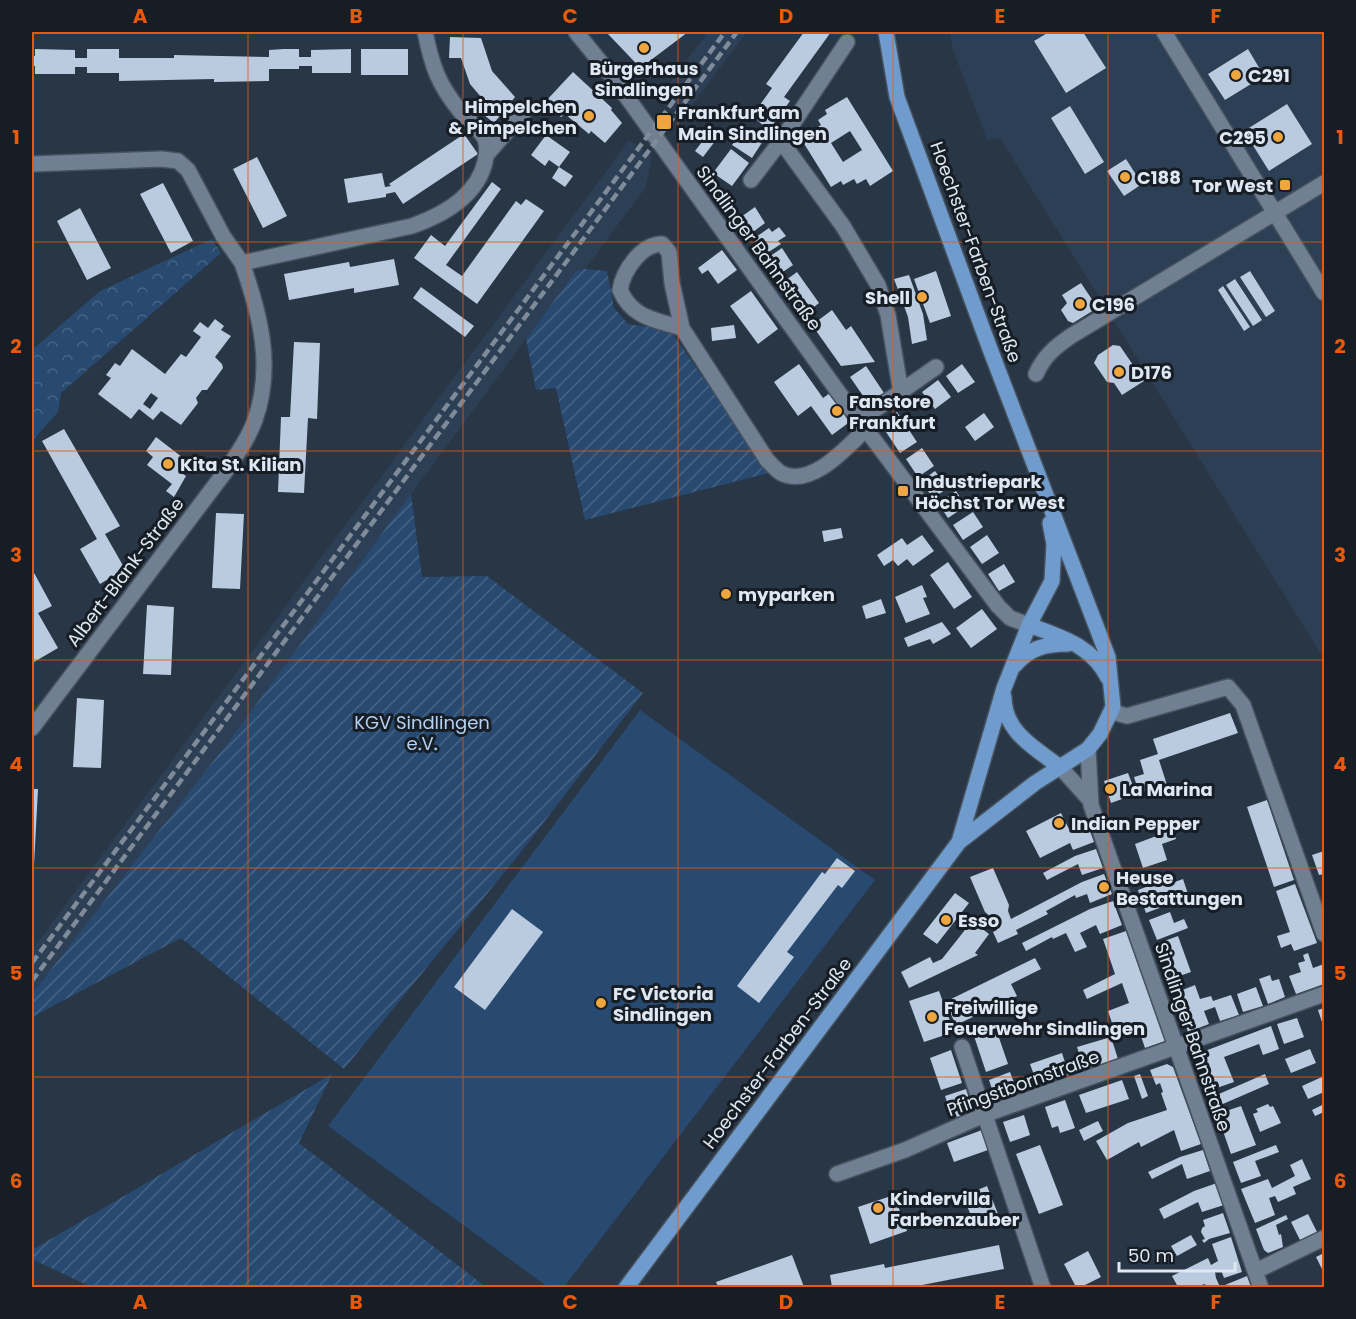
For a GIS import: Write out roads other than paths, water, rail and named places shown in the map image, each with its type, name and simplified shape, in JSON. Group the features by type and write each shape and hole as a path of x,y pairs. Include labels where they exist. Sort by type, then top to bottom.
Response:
{"main road":[{"name":"Hoechster-Farben-Straße","path":"626,1287 959,842 1035,783 1091,745 1112,712 1112,686 1108,657 897,97 886,32"},
{"name":"Hoechster-Farben-Straße","path":"959,842 1004,688 1029,625 1052,581 1054,544 1041,482"},
{"path":"1029,625 1075,644 1101,663 1112,686"},
{"path":"1011,670 1024,655 1038,647 1052,644 1075,644"},
{"path":"1004,688 1004,708 1014,731 1060,767"},
{"path":"1031,745 1059,753 1091,745"}],"street":[{"path":"425,32 432,64 446,93 484,138 488,153"},
{"name":"Sindlinger Bahnstraße","path":"576,32 611,75 863,425 998,606 1010,618 1029,625"},
{"path":"1164,32 1324,293"},
{"path":"751,180 781,141 847,42"},
{"path":"242,263 402,228 433,218 449,209 468,193 482,174 488,153 528,107"},
{"path":"781,141 843,226 878,285 888,315 901,393"},
{"name":"Albert-Blank-Straße","path":"32,164 150,159 178,161 188,170 223,236 242,263 263,332 265,363 255,420 241,447 225,472 32,728"},
{"path":"1036,374 1041,361 1049,352 1071,336 1324,183"},
{"path":"682,328 640,316 630,307 620,290 624,275 643,250 653,243 662,243 669,252 672,283 682,328 767,460 780,472 790,476 809,474 830,464 863,425 901,393 936,368"},
{"path":"1112,712 1127,716 1228,687 1243,705 1324,934"},
{"name":"Sindlinger Bahnstraße","path":"1091,745 1089,799 1261,1287"},
{"name":"Sindlinger Bahnstraße","path":"1060,767 1089,799"},
{"name":"Pfingstbornstraße","path":"837,1174 904,1150 984,1116 1324,994"},
{"path":"962,1047 1043,1287"},
{"path":"1256,1271 1324,1238"}],"railway":[{"path":"32,963 725,32"},
{"path":"32,981 737,32"}],"place":[{"name":"Bürgerhaus Sindlingen","path":"644,48"},
{"name":"C291","path":"1236,75"},
{"name":"Himpelchen & Pimpelchen","path":"589,116"},
{"name":"Frankfurt am Main Sindlingen","path":"664,122"},
{"name":"C295","path":"1278,137"},
{"name":"C188","path":"1125,177"},
{"name":"Tor West","path":"1285,185"},
{"name":"Shell","path":"922,297"},
{"name":"C196","path":"1080,304"},
{"name":"D176","path":"1119,372"},
{"name":"Fanstore Frankfurt","path":"837,411"},
{"name":"Kita St. Kilian","path":"168,464"},
{"name":"Industriepark Höchst Tor West","path":"903,491"},
{"name":"myparken","path":"726,594"},
{"name":"La Marina","path":"1110,789"},
{"name":"Indian Pepper","path":"1059,823"},
{"name":"Heuse Bestattungen","path":"1104,887"},
{"name":"Esso","path":"946,920"},
{"name":"FC Victoria Sindlingen","path":"601,1003"},
{"name":"Freiwillige Feuerwehr Sindlingen","path":"932,1017"},
{"name":"Kindervilla Farbenzauber","path":"878,1208"}],"park label":[{"name":"KGV Sindlingen e.V.","path":"422,732"}]}
